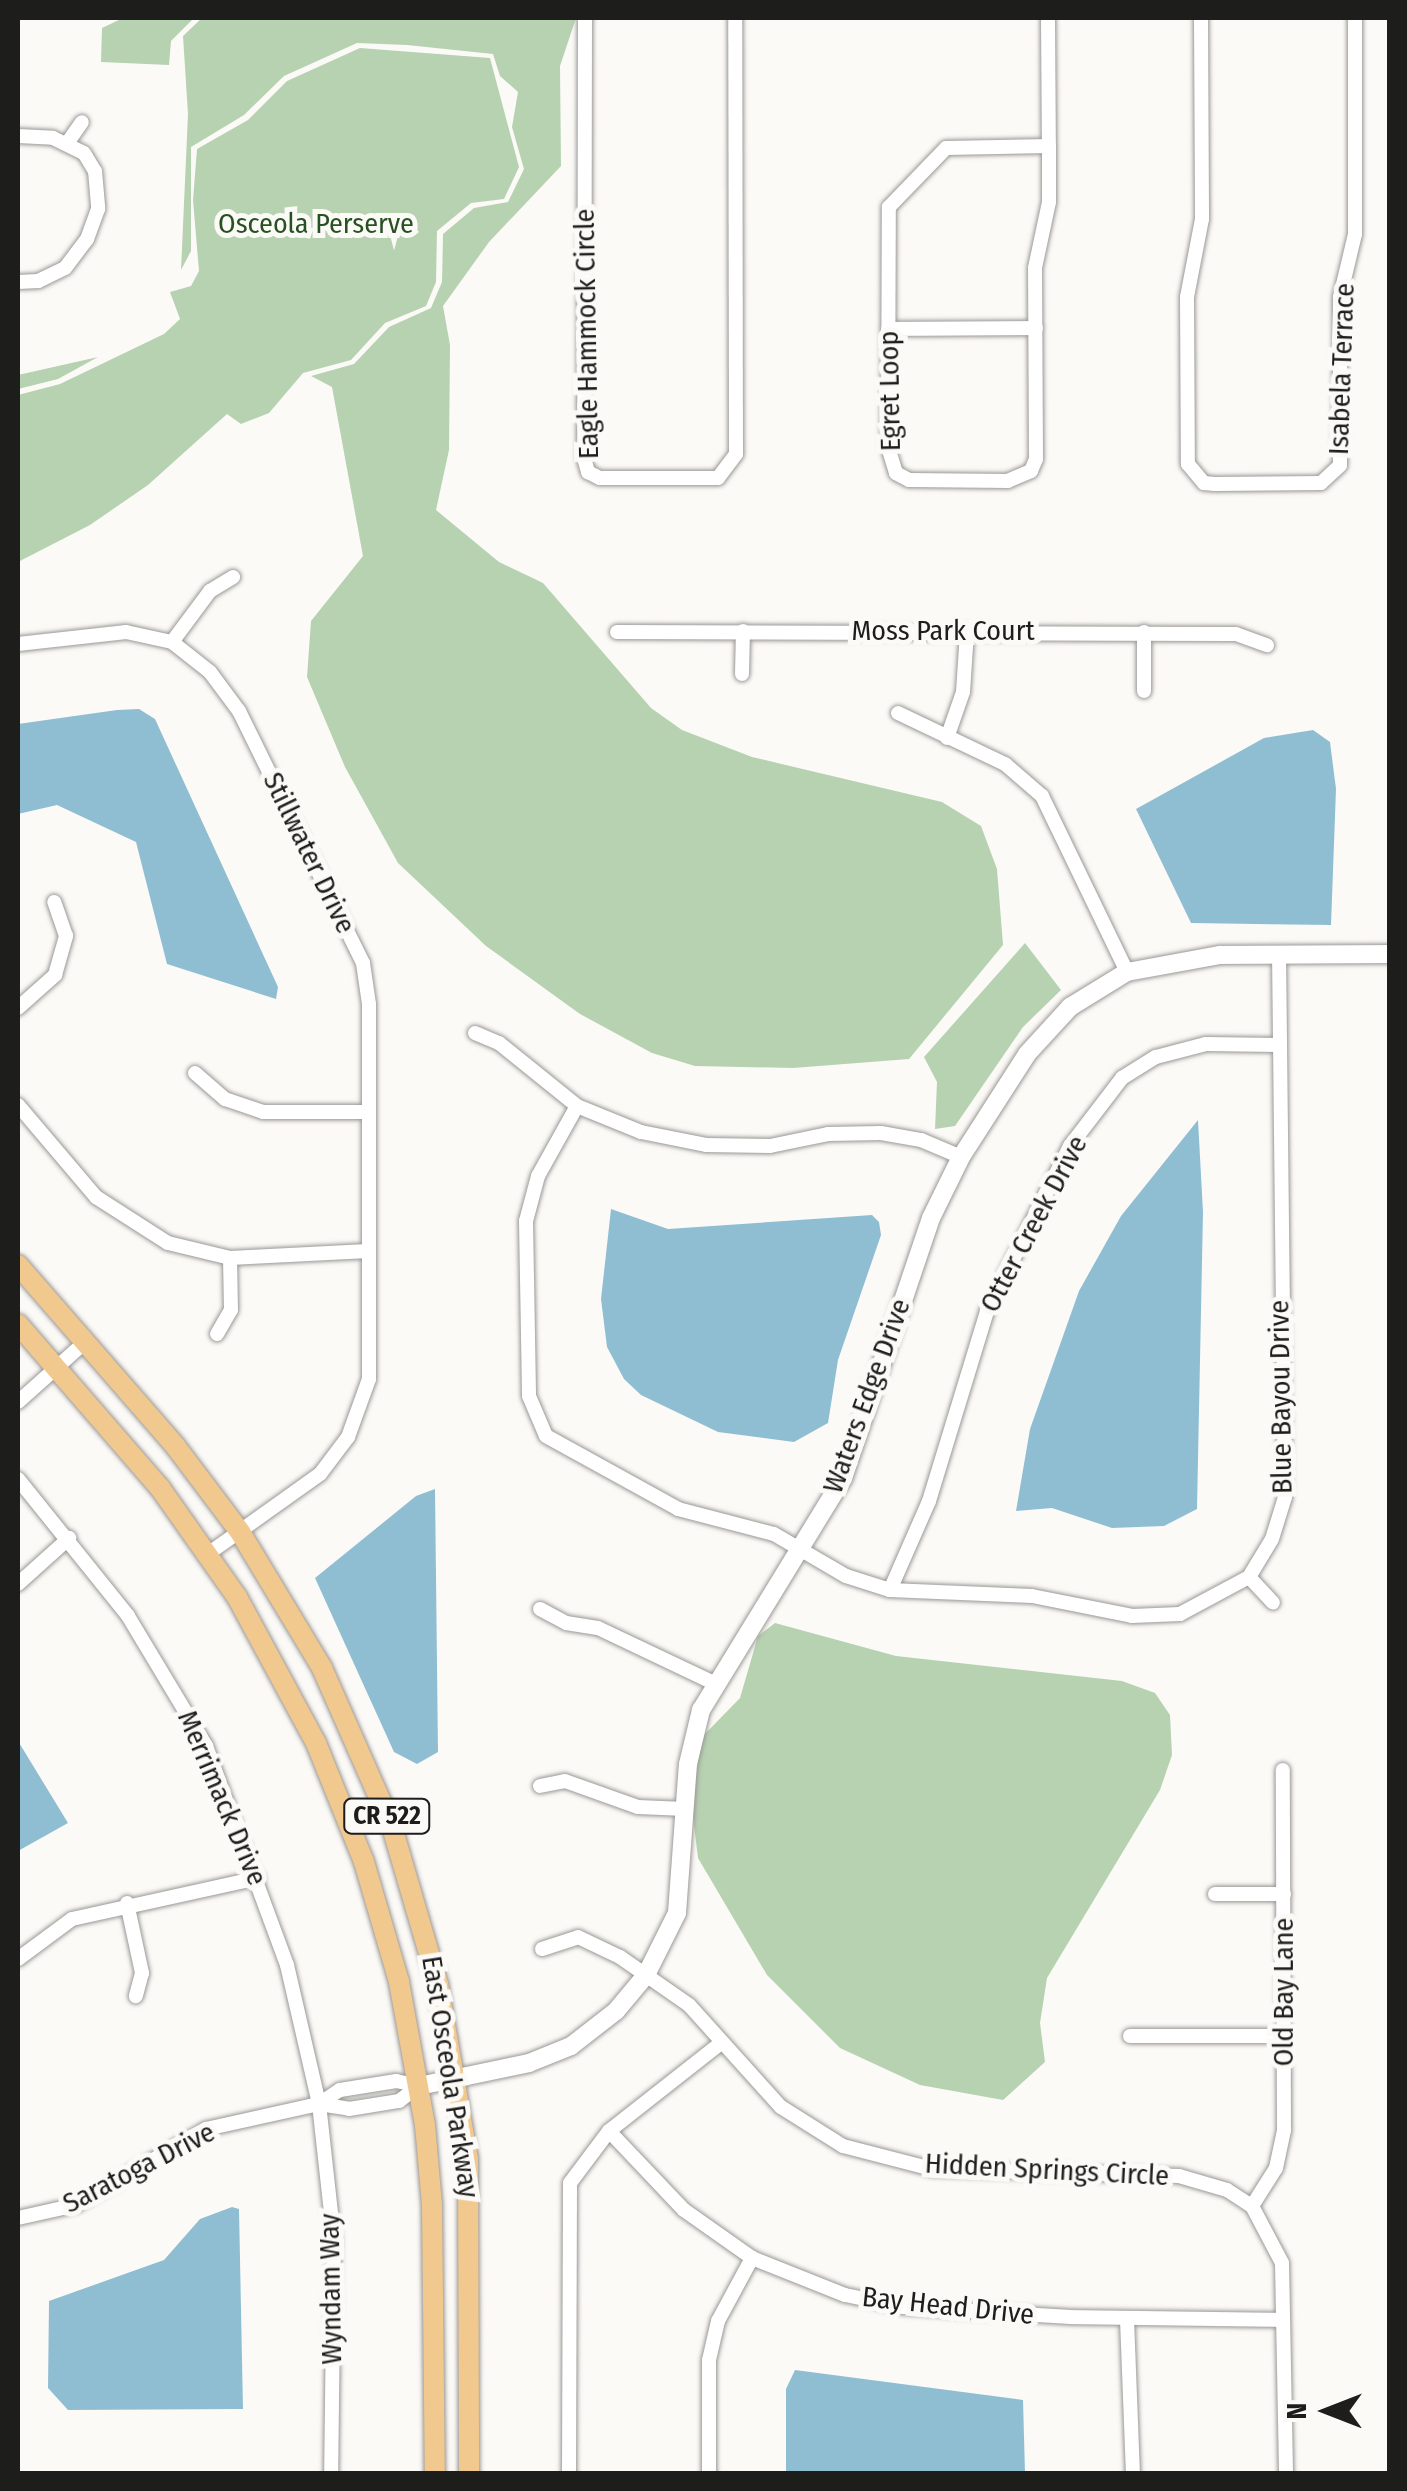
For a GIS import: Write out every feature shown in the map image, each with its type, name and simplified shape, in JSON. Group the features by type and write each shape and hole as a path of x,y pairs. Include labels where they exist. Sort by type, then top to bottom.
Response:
{"main road":[{"name":"East Osceola Parkway","path":"18,1265 240,1532 322,1668 392,1827 426,1936 456,2080 473,2240 470,2474"},
{"name":"East Osceola Parkway","path":"18,1324 208,1554 264,1640 339,1796 384,1927 419,2086 432,2204 436,2474"}],"street":[{"name":"Eagle Hammock Circle","path":"585,18 584,458 588,472 600,478 718,478 736,454 735,18"},
{"name":"Egret Loop","path":"1048,18 1049,146 1049,202 1035,268 1036,459 1022,478 1008,481 909,480 896,473 888,446 893,198 946,148 1049,146"},
{"name":"Isabela Terrace","path":"1201,18 1202,219 1187,297 1188,464 1204,483 1215,484 1321,483 1340,465 1340,297 1356,234 1354,18"},
{"path":"68,142 82,122"},
{"path":"18,136 68,142 96,171 98,209 87,238 65,268 38,281 18,282"},
{"path":"888,329 1036,328"},
{"path":"172,642 210,591 233,577"},
{"name":"Stillwater Drive","path":"18,644 108,630 172,642 210,672 240,711 363,963 369,1379 358,1416 320,1474 208,1554"},
{"path":"742,674 743,631"},
{"path":"947,738 963,692 967,631"},
{"name":"Moss Park Court","path":"617,632 1144,632 1236,634 1267,645"},
{"path":"1144,632 1144,691"},
{"path":"898,713 1005,764 1042,796 1127,972"},
{"path":"18,1008 55,975 66,936 54,902"},
{"name":"Blue Bayou Drive","path":"1248,1577 1272,1539 1287,1474 1279,954"},
{"name":"Waters Edge Drive","path":"319,2104 349,2109 400,2101 419,2086 529,2064 570,2046 616,2011 646,1975 677,1913 688,1764 714,1683 803,1549 843,1478 931,1218 960,1157 1027,1054 1070,1007 1127,972 1178,958 1390,954"},
{"path":"475,1033 499,1043 576,1106 641,1132 706,1145 770,1146 828,1134 881,1133 920,1140 960,1157"},
{"name":"Otter Creek Drive","path":"890,1590 929,1501 987,1311 1070,1146 1122,1078 1156,1057 1206,1044 1278,1045"},
{"path":"195,1074 224,1099 262,1112 367,1112"},
{"path":"18,1105 96,1198 168,1243 230,1258 368,1252"},
{"path":"576,1106 538,1176 526,1221 529,1396 546,1436 678,1509 803,1549 846,1576 890,1590 1032,1596 1149,1617 1180,1614 1248,1577 1273,1603"},
{"path":"217,1334 230,1310 230,1258"},
{"path":"18,1402 85,1342"},
{"name":"Merrimack Drive","path":"18,1479 128,1616 206,1746 258,1878 302,2018 319,2104"},
{"path":"18,1584 68,1538"},
{"path":"540,1609 566,1623 598,1628 714,1683"},
{"name":"Old Bay Lane","path":"1252,2206 1276,2168 1284,2130 1284,1770"},
{"path":"540,1786 565,1781 638,1806 685,1809"},
{"path":"18,1959 72,1919 127,1903 185,1898 258,1878"},
{"path":"1215,1894 1284,1894"},
{"path":"127,1903 142,1973 136,1996"},
{"name":"Hidden Springs Circle","path":"542,1949 578,1938 646,1975 689,2005 782,2106 844,2146 932,2168 1179,2176 1226,2190 1252,2206"},
{"path":"1130,2036 1284,2036"},
{"path":"568,2474 566,2206 582,2160 609,2131 720,2043"},
{"name":"Saratoga Drive","path":"18,2218 76,2205 206,2130 319,2104"},
{"name":"Wyndam Way","path":"319,2104 334,2240 331,2474"},
{"name":"Bay Head Drive","path":"609,2131 684,2210 752,2258 845,2295 904,2307 1127,2319 1284,2320"},
{"path":"1252,2206 1282,2262 1286,2474"},
{"path":"709,2474 709,2360 718,2321 752,2258"},
{"path":"1127,2319 1133,2474"}],"green space":[{"path":"123,18 194,18 171,41 169,65 101,62 102,28"},
{"path":"202,18 576,18 560,66 561,166 489,242 443,306 450,345 449,450 436,510 499,562 543,583 651,708 682,730 752,757 942,802 981,826 997,869 1003,945 909,1059 793,1068 695,1066 652,1053 580,1014 486,946 398,863 345,767 307,677 311,621 363,556 332,387 311,376 354,364 389,327 431,308 442,282 443,234 474,208 508,202 524,169 512,127 518,92 500,76 493,54 407,45 357,43 284,76 244,115 191,147 191,251 181,270 188,114 183,36"},
{"name":"Osceola Perserve","path":"360,48 490,58 519,167 504,199 471,203 437,231 436,282 426,306 385,323 351,360 303,373 269,413 241,424 227,414 148,485 90,525 18,562 18,395 60,384 164,334 180,319 170,292 191,286 199,271 193,200 197,149 248,120 287,81"},
{"path":"98,357 58,379 18,389 18,375"},
{"path":"1025,943 1061,990 1023,1027 955,1126 935,1129 937,1082 924,1057"},
{"path":"775,1623 896,1656 1122,1681 1155,1693 1170,1715 1172,1755 1160,1790 1047,1978 1040,2023 1045,2062 1003,2100 920,2085 840,2048 767,1975 698,1858 692,1809 701,1738 740,1698 758,1636"}],"water":[{"path":"139,709 155,719 278,987 276,999 167,964 136,842 57,805 18,814 18,724"},
{"path":"1313,730 1330,742 1336,789 1331,925 1191,923 1136,809 1264,738"},
{"path":"1198,1120 1203,1212 1197,1509 1164,1526 1112,1528 1052,1508 1016,1511 1030,1429 1079,1291 1121,1216"},
{"path":"611,1209 668,1229 872,1215 879,1222 881,1235 838,1360 828,1423 794,1442 718,1432 641,1395 624,1379 607,1347 601,1299"},
{"path":"435,1489 438,1752 417,1764 394,1752 315,1578 416,1496"},
{"path":"18,1741 68,1823 18,1851"},
{"path":"232,2207 239,2209 243,2409 68,2410 48,2388 49,2301 164,2260 200,2219"},
{"path":"795,2370 1023,2400 1025,2473 786,2473 786,2389"}]}
